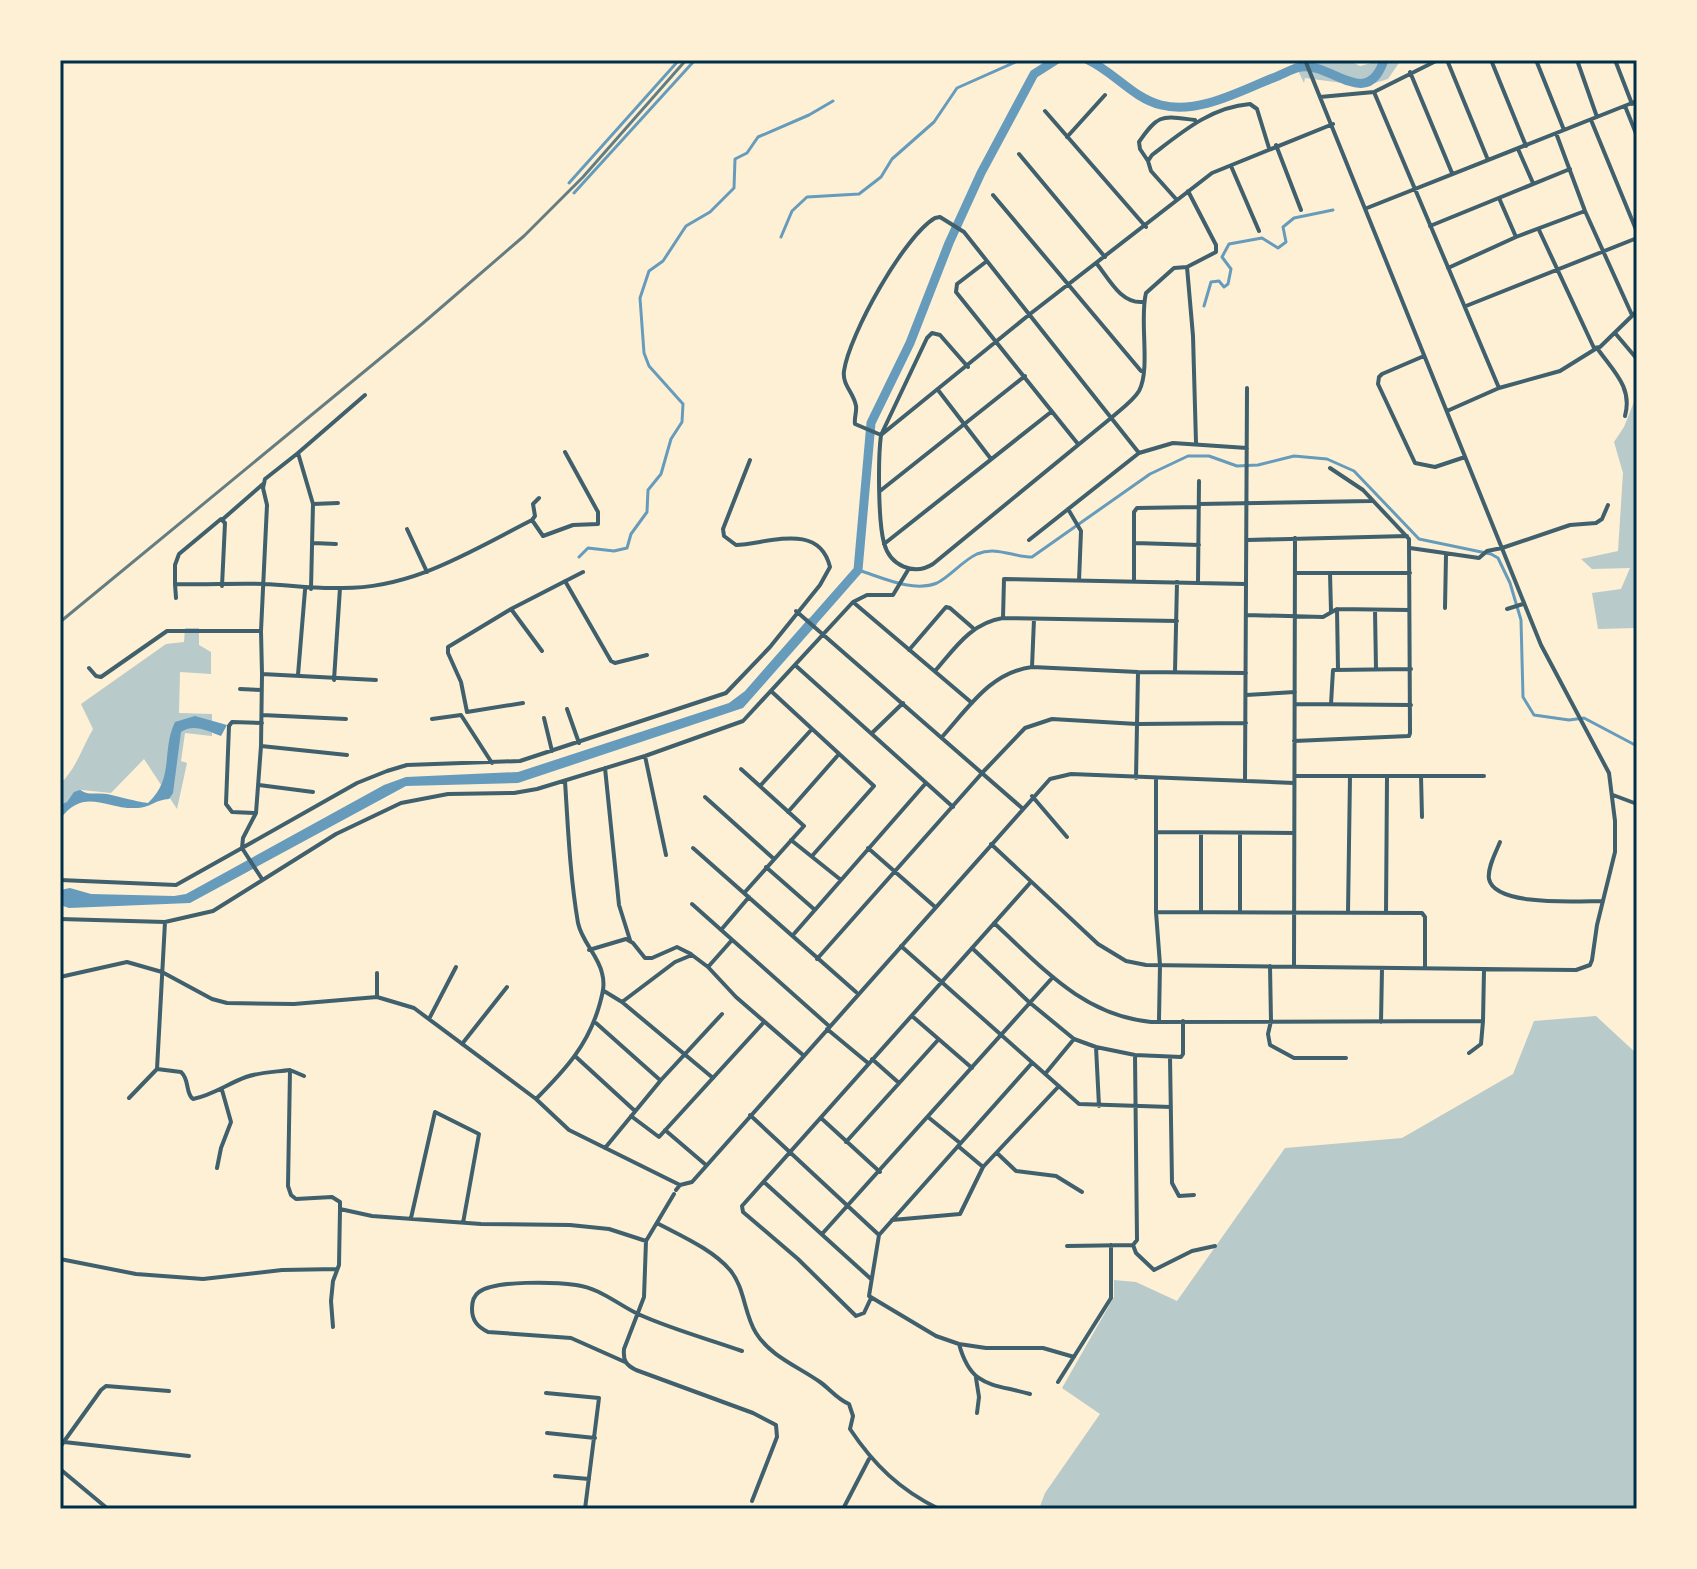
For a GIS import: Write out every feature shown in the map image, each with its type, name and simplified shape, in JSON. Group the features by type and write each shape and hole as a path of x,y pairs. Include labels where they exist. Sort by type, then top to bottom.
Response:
{"street":[{"path":"991,844 1112,955 1126,961 1160,965 1484,970 1576,970 1590,965 1615,852 1609,773 1519,605 1502,548 1305,60"},
{"path":"1320,97 1374,92 1438,60"},
{"path":"1447,60 1488,160"},
{"path":"1491,60 1526,146"},
{"path":"1536,60 1564,130"},
{"path":"1577,60 1597,117"},
{"path":"1367,208 1634,102 1615,60"},
{"path":"1410,72 1452,173"},
{"path":"1374,92 1499,388"},
{"path":"1067,137 1105,95"},
{"path":"1148,161 1198,121 1236,106 1250,104 1257,109 1269,148"},
{"path":"1625,106 1637,136"},
{"path":"1045,111 1146,227"},
{"path":"1177,200 1151,171 1139,142 1153,121 1160,118 1198,121"},
{"path":"1466,306 1603,252 1637,235 1591,120"},
{"path":"879,434 1212,173 1333,124"},
{"path":"1556,133 1585,211 1632,315"},
{"path":"1276,145 1301,210"},
{"path":"1518,149 1533,183"},
{"path":"1019,154 1105,257"},
{"path":"1231,166 1259,231"},
{"path":"1430,226 1570,169"},
{"path":"907,572 933,564 1111,418 1137,393 1141,387 1143,302 1146,293 1170,270 1187,267 1212,256 1217,248 1188,191"},
{"path":"993,195 1142,373"},
{"path":"1499,198 1516,237"},
{"path":"1448,268 1516,237 1585,211"},
{"path":"879,434 856,427 856,404 845,382 844,369 875,293 903,251 931,219 940,217 958,228 987,261 1139,453"},
{"path":"1539,230 1592,345 1625,388 1628,403 1625,416"},
{"path":"987,261 957,284 956,292 1078,444"},
{"path":"1097,264 1123,296 1143,302"},
{"path":"1187,267 1193,336 1196,443"},
{"path":"1447,411 1499,388 1560,371 1597,348 1637,311"},
{"path":"1615,333 1637,359"},
{"path":"907,572 884,544 879,434 929,335 940,335 968,367"},
{"path":"1424,356 1382,374 1378,384 1415,463 1435,467 1465,457"},
{"path":"880,491 1025,376"},
{"path":"1245,780 1247,388"},
{"path":"938,390 991,459"},
{"path":"176,598 175,565 179,554 365,395"},
{"path":"884,544 1052,411"},
{"path":"1029,540 1139,453 1173,443 1247,449"},
{"path":"532,520 543,536 573,525 598,524 598,512 565,452"},
{"path":"298,453 313,504 313,543 298,675"},
{"path":"60,880 176,885 244,850 357,783 387,771 407,765 520,761 726,693 770,647 826,575 830,564 815,546 798,538 736,545 723,534 750,460"},
{"path":"1294,741 1409,736 1410,548 1407,536 1363,490 1330,468"},
{"path":"1198,582 1199,481"},
{"path":"261,877 244,850 243,838 256,813 259,785 267,505 263,484"},
{"path":"175,584 264,584 308,589 370,588 400,582 427,572 532,520 535,516 533,504 539,498"},
{"path":"1134,582 1134,512 1137,508 1371,501"},
{"path":"313,504 338,503"},
{"path":"1410,548 1479,558 1487,551 1570,525 1596,523 1602,519 1608,505"},
{"path":"1068,509 1080,527 1079,581"},
{"path":"222,586 223,519"},
{"path":"407,529 427,572"},
{"path":"1247,540 1407,536"},
{"path":"1294,966 1295,538"},
{"path":"313,543 336,544"},
{"path":"1135,543 1199,545"},
{"path":"1445,608 1446,555"},
{"path":"492,763 464,714 461,682 448,647 511,609 583,572"},
{"path":"60,919 165,922 213,911 261,877 336,834 401,803 448,794 514,793 565,781 743,721 853,602 867,595 888,596 898,589 907,572"},
{"path":"1295,573 1410,573"},
{"path":"1330,573 1331,611"},
{"path":"1003,618 1004,579 1246,584"},
{"path":"565,581 611,661 615,663 647,655"},
{"path":"1175,673 1177,582"},
{"path":"334,680 340,588"},
{"path":"853,602 972,703"},
{"path":"1507,609 1519,605"},
{"path":"909,650 946,607 973,628"},
{"path":"511,609 542,651"},
{"path":"1246,615 1323,617 1337,609 1409,610"},
{"path":"1337,609 1338,669"},
{"path":"1375,610 1376,669"},
{"path":"796,611 1022,808"},
{"path":"1032,667 1034,619"},
{"path":"935,671 973,628 988,620 1177,621"},
{"path":"89,668 101,677 167,631 261,631"},
{"path":"795,665 953,807"},
{"path":"942,737 972,703 1001,676 1015,669 1246,673"},
{"path":"1331,704 1331,673 1338,669 1411,669"},
{"path":"1136,778 1138,672"},
{"path":"262,674 376,680"},
{"path":"240,689 262,690"},
{"path":"771,691 874,786 812,856"},
{"path":"1246,695 1295,692"},
{"path":"432,719 523,703"},
{"path":"872,733 903,703"},
{"path":"1295,704 1411,705"},
{"path":"567,709 579,743"},
{"path":"262,715 346,719"},
{"path":"544,718 552,751"},
{"path":"817,959 1017,734 1036,723 1052,719 1137,724 1246,723"},
{"path":"256,813 232,812 226,804 229,726 232,722 262,723"},
{"path":"760,786 812,729"},
{"path":"261,746 347,755"},
{"path":"788,812 839,754"},
{"path":"645,756 666,855"},
{"path":"605,768 619,905 630,940 645,958 677,947 692,955 803,1055"},
{"path":"741,769 804,826 744,892"},
{"path":"625,1362 624,1349 645,1290 646,1241 677,1190 692,1182 1050,779 1071,774 1294,783"},
{"path":"1294,776 1484,776"},
{"path":"1348,913 1350,776"},
{"path":"1421,776 1422,817"},
{"path":"1386,913 1387,777"},
{"path":"1156,779 1159,1021"},
{"path":"536,1099 575,1056 596,1023 604,991 603,973 579,927 572,885 565,781"},
{"path":"792,936 926,783"},
{"path":"259,785 313,792"},
{"path":"1613,795 1637,804"},
{"path":"1032,796 1067,837"},
{"path":"705,797 774,859"},
{"path":"1156,832 1294,833"},
{"path":"1201,833 1201,912"},
{"path":"1240,833 1240,912"},
{"path":"791,840 841,880"},
{"path":"1500,842 1488,875 1493,887 1501,894 1512,898 1602,901"},
{"path":"693,848 857,993"},
{"path":"868,848 934,906"},
{"path":"766,867 815,910"},
{"path":"1030,883 790,1151 744,1204 743,1212 798,1259 856,1316 864,1313 871,1298 879,1235 1032,1063"},
{"path":"721,930 749,897"},
{"path":"692,904 828,1028 899,1083"},
{"path":"1156,912 1424,915 1425,968"},
{"path":"129,1098 157,1069 165,922"},
{"path":"994,923 1081,999 1107,1012 1139,1020 1483,1021"},
{"path":"589,950 621,939 630,940"},
{"path":"708,967 732,940"},
{"path":"901,946 1079,1104 1171,1107"},
{"path":"972,948 1074,1039 1096,1047 1135,1055 1181,1057 1183,1021"},
{"path":"622,1002 675,962 692,955"},
{"path":"60,977 127,962 162,972 212,999 227,1003 294,1004 377,997 414,1008 536,1099 569,1130 677,1190"},
{"path":"1270,966 1271,1021 1268,1040 1274,1049 1294,1058 1346,1058"},
{"path":"429,1019 456,967"},
{"path":"1381,1022 1382,969"},
{"path":"1469,1053 1481,1044 1484,970"},
{"path":"377,973 377,997"},
{"path":"822,1234 1053,977"},
{"path":"462,1044 507,987"},
{"path":"604,991 622,1002 713,1078"},
{"path":"605,1148 661,1080 722,1014"},
{"path":"912,1016 972,1068"},
{"path":"631,1116 658,1137 764,1022"},
{"path":"596,1023 661,1080"},
{"path":"1045,1074 1074,1039"},
{"path":"846,1142 938,1040"},
{"path":"1096,1047 1099,1106"},
{"path":"1133,1245 1137,1240 1135,1055"},
{"path":"575,1056 635,1111"},
{"path":"1170,1057 1174,1190 1179,1196 1194,1195"},
{"path":"157,1069 176,1070 185,1075 191,1099 209,1096 256,1074 290,1070 304,1076"},
{"path":"290,1070 288,1190 296,1199 335,1198 340,1202 337,1269 331,1301 333,1327"},
{"path":"892,1220 960,1214 983,1167 1059,1086"},
{"path":"217,1168 231,1122 222,1090"},
{"path":"411,1218 435,1112 479,1134 463,1223"},
{"path":"750,1115 879,1235"},
{"path":"928,1117 983,1167"},
{"path":"821,1118 880,1172"},
{"path":"665,1130 706,1165"},
{"path":"997,1153 1016,1171 1056,1176 1082,1192"},
{"path":"764,1182 871,1279"},
{"path":"340,1209 372,1216 463,1223 609,1229 646,1241"},
{"path":"657,1223 709,1254 730,1271 740,1286 755,1333 787,1361 849,1404 853,1416 850,1429 869,1459 881,1471 939,1509"},
{"path":"1058,1382 1111,1298 1111,1245"},
{"path":"1067,1246 1133,1245"},
{"path":"1133,1245 1139,1257 1154,1270 1192,1251 1215,1246"},
{"path":"60,1259 136,1274 203,1279 282,1270 337,1269"},
{"path":"742,1351 638,1314 599,1292 575,1285 503,1285 491,1287 473,1298 473,1318 478,1327 488,1332 571,1338 636,1370 753,1413 776,1425 777,1437 752,1501"},
{"path":"871,1298 936,1336 959,1344 986,1348 1043,1348 1074,1357"},
{"path":"959,1344 966,1366 976,1378 979,1397 977,1413"},
{"path":"976,1378 1030,1394"},
{"path":"62,1445 106,1386 169,1391"},
{"path":"546,1393 599,1398 585,1509"},
{"path":"547,1433 595,1438"},
{"path":"62,1445 189,1456"},
{"path":"843,1509 869,1459"},
{"path":"60,1469 108,1508"},
{"path":"555,1476 589,1479"},
{"path":"82,1509 108,1508"}],"shaded area":[{"path":"1293,60 1352,62 1360,66 1375,60 1401,60 1388,79 1365,86 1305,78 1304,83"},
{"path":"1637,394 1637,628 1598,629 1592,593 1621,589 1630,568 1592,569 1581,559 1618,551 1623,473 1614,442 1624,427"},
{"path":"185,628 199,628 199,645 211,652 211,674 180,672 179,713 212,714 212,736 185,733 181,761 187,763 177,809 144,759 111,793 82,790 60,808 60,784 75,765 93,729 81,704 166,644 184,642"},
{"path":"1596,1016 1637,1054 1637,1509 1039,1509 1045,1493 1100,1414 1062,1388 1114,1297 1114,1280 1136,1282 1177,1301 1285,1148 1402,1138 1513,1074 1534,1021"}],"water":[{"path":"809,618 817,624 743,708 518,783 406,786 190,903 69,908 60,905 60,890 70,888 91,894 186,894 384,785 406,777 518,772 729,703 745,691"},
{"path":"195,716 227,725 221,736 196,728 181,732 173,793 169,799 138,808 87,802 69,809 60,819 60,805 80,790 148,803 162,784 175,722"}],"waterway":[{"path":"569,183 679,60"},
{"path":"574,193 695,60"},
{"path":"781,237 792,211 807,197 859,194 881,177 892,159 934,122 957,88 1020,60"},
{"path":"807,628 858,570 871,423 910,343 949,243 981,173 1034,74 1056,60"},
{"path":"1088,60 1141,97 1176,107 1206,104 1301,67 1312,67 1347,81 1368,82 1377,75 1384,60"},
{"path":"579,557 588,548 614,551 627,548 631,534 647,512 648,490 661,474 671,439 682,422 683,404 649,366 644,353 640,298 649,271 663,261 686,226 710,212 734,188 735,159 747,153 758,137 833,101"},
{"path":"1204,306 1211,282 1219,281 1224,287 1228,284 1231,269 1222,257 1229,244 1262,238 1278,248 1286,242 1283,227 1294,218 1333,210"},
{"path":"858,570 897,583 928,586 984,552 998,551 1032,557 1150,474 1188,456 1209,456 1237,466 1258,465 1294,456 1327,459 1354,471 1419,539 1498,558 1510,583 1521,620 1523,697 1534,715 1569,720 1584,718 1637,746"}],"railway":[{"path":"60,622 422,324 524,236 583,177 686,60"}]}
